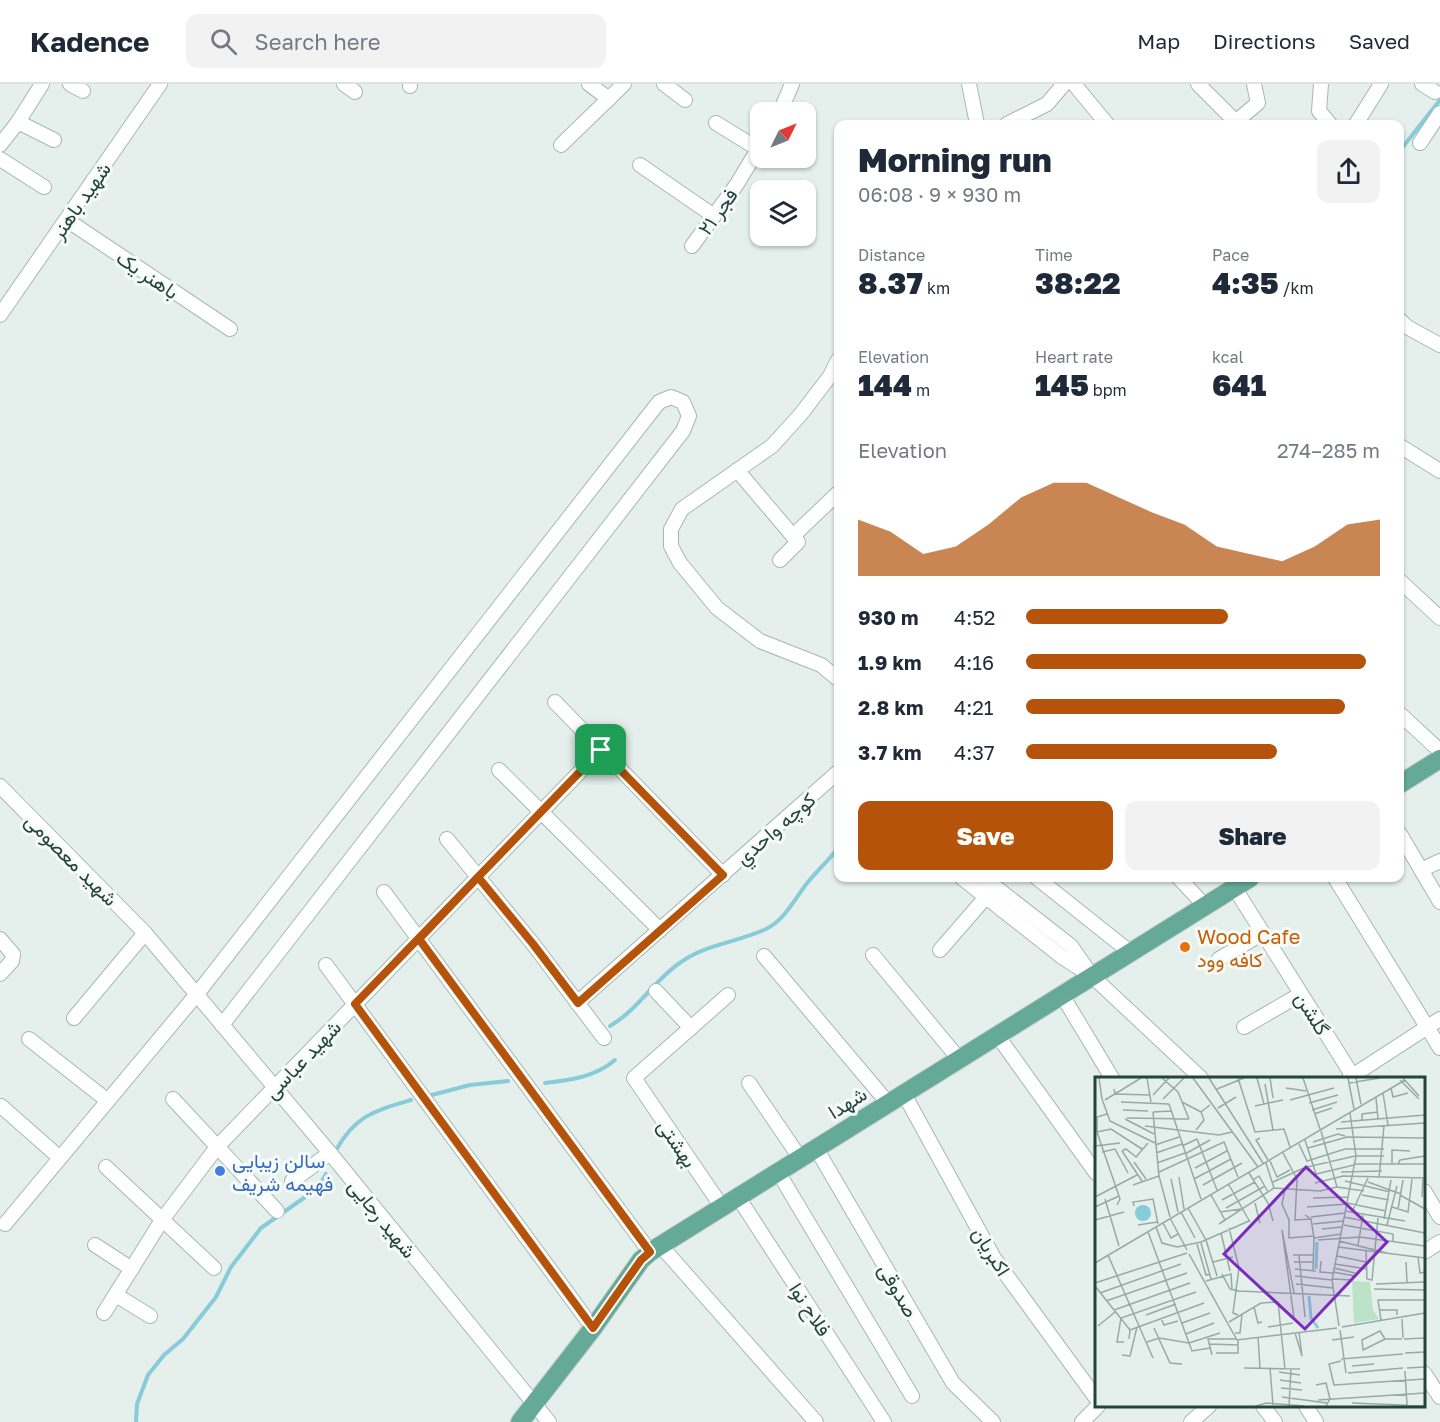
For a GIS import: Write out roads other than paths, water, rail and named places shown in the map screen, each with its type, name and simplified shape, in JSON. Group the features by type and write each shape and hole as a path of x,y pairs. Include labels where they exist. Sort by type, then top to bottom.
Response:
{"main road":[{"path":"1404,782 1440,759"},
{"name":"شهدا","path":"520,1422 593,1328 641,1260 655,1249 1242,882"}],"street":[{"path":"0,145 42,84"},
{"path":"70,84 83,91"},
{"name":"شهید باهنر","path":"0,315 160,84"},
{"path":"589,84 609,99"},
{"path":"561,145 624,84"},
{"path":"664,84 685,100"},
{"path":"784,102 792,84"},
{"path":"969,84 976,120"},
{"path":"1015,120 1047,104 1064,84"},
{"path":"1074,84 1104,120"},
{"path":"1198,84 1232,120"},
{"path":"1238,120 1258,103 1254,84"},
{"path":"1321,84 1320,111 1327,120"},
{"path":"1358,120 1381,84"},
{"path":"1422,84 1435,92"},
{"path":"1420,143 1440,113"},
{"path":"18,122 54,140"},
{"path":"716,123 750,143"},
{"path":"0,159 44,187"},
{"name":"فجر ۲۱","path":"692,246 750,162"},
{"path":"640,165 714,216"},
{"name":"باهنر یک","path":"67,220 230,329"},
{"path":"1404,324 1440,345"},
{"path":"834,368 801,414 772,446 682,509 671,529 671,546 680,563 717,608 760,641 821,665 834,675"},
{"path":"5,1224 197,994 659,402 671,397 684,402 689,416 683,431 222,1025"},
{"path":"1404,448 1440,471"},
{"path":"737,470 798,542 780,560"},
{"path":"793,536 834,497"},
{"path":"1404,585 1440,618"},
{"path":"555,702 723,875"},
{"path":"1404,718 1440,751"},
{"name":"شهید عباسی","path":"104,1313 162,1220 217,1147 601,750"},
{"path":"499,770 660,930"},
{"name":"كوچه واحدي","path":"578,1003 834,776"},
{"name":"شهید معصومی","path":"0,786 145,933"},
{"path":"447,838 533,944 604,1038"},
{"path":"1404,841 1440,902"},
{"path":"1421,870 1440,861"},
{"path":"967,882 1062,957 1092,976 1200,1077"},
{"path":"989,882 1071,946 1092,976"},
{"path":"1042,882 1130,952"},
{"path":"1183,882 1205,906"},
{"name":"گلشن","path":"1242,882 1263,933 1351,1077"},
{"path":"1337,882 1440,1048"},
{"path":"384,892 655,1249 816,1422"},
{"path":"940,950 986,897"},
{"path":"74,1018 145,933"},
{"name":"شهید رجایی","path":"145,933 330,1153 549,1422"},
{"path":"1219,959 1263,933"},
{"path":"0,939 13,954 12,961 0,974"},
{"path":"873,955 959,1059"},
{"path":"764,956 888,1103"},
{"path":"327,965 593,1328"},
{"path":"656,991 691,1028 728,995"},
{"path":"1244,1027 1301,994"},
{"path":"1062,995 1111,1077"},
{"path":"1354,1077 1440,1020"},
{"name":"بهشتی","path":"691,1028 634,1078 722,1207"},
{"path":"998,1035 1095,1172"},
{"path":"29,1039 108,1101"},
{"path":"749,1083 800,1158"},
{"name":"اکبریان","path":"904,1094 994,1258 1095,1397"},
{"path":"172,1099 277,1211"},
{"path":"1,1106 60,1158"},
{"name":"صدوقی","path":"816,1148 952,1383 993,1422"},
{"path":"292,1181 330,1153"},
{"path":"106,1167 214,1268"},
{"path":"778,1172 912,1396"},
{"path":"1425,1193 1440,1217"},
{"name":"فلاح نوا","path":"738,1197 884,1422"},
{"path":"1425,1251 1440,1242"},
{"path":"95,1245 132,1269"},
{"path":"116,1295 150,1316"},
{"path":"1425,1374 1440,1397"},
{"path":"1082,1422 1097,1407"},
{"path":"1191,1422 1208,1407"},
{"path":"1264,1407 1275,1422"},
{"path":"1307,1407 1316,1422"}],"waterway":[{"path":"1404,145 1440,100"},
{"path":"610,1026 629,1012 662,977 681,962 701,951 773,925 834,853"},
{"path":"545,1083 591,1074 615,1060"},
{"path":"428,1096 470,1085 508,1081"},
{"path":"336,1150 351,1129 367,1116 411,1100"},
{"path":"136,1422 137,1404 148,1375 164,1355 183,1339 216,1297 231,1267 261,1228 318,1188 326,1174"}],"place":[{"name":"Wood Cafe کافه وود","path":"1185,947"},
{"name":"سالن زیبایی فهیمه شریف","path":"220,1171"}]}
